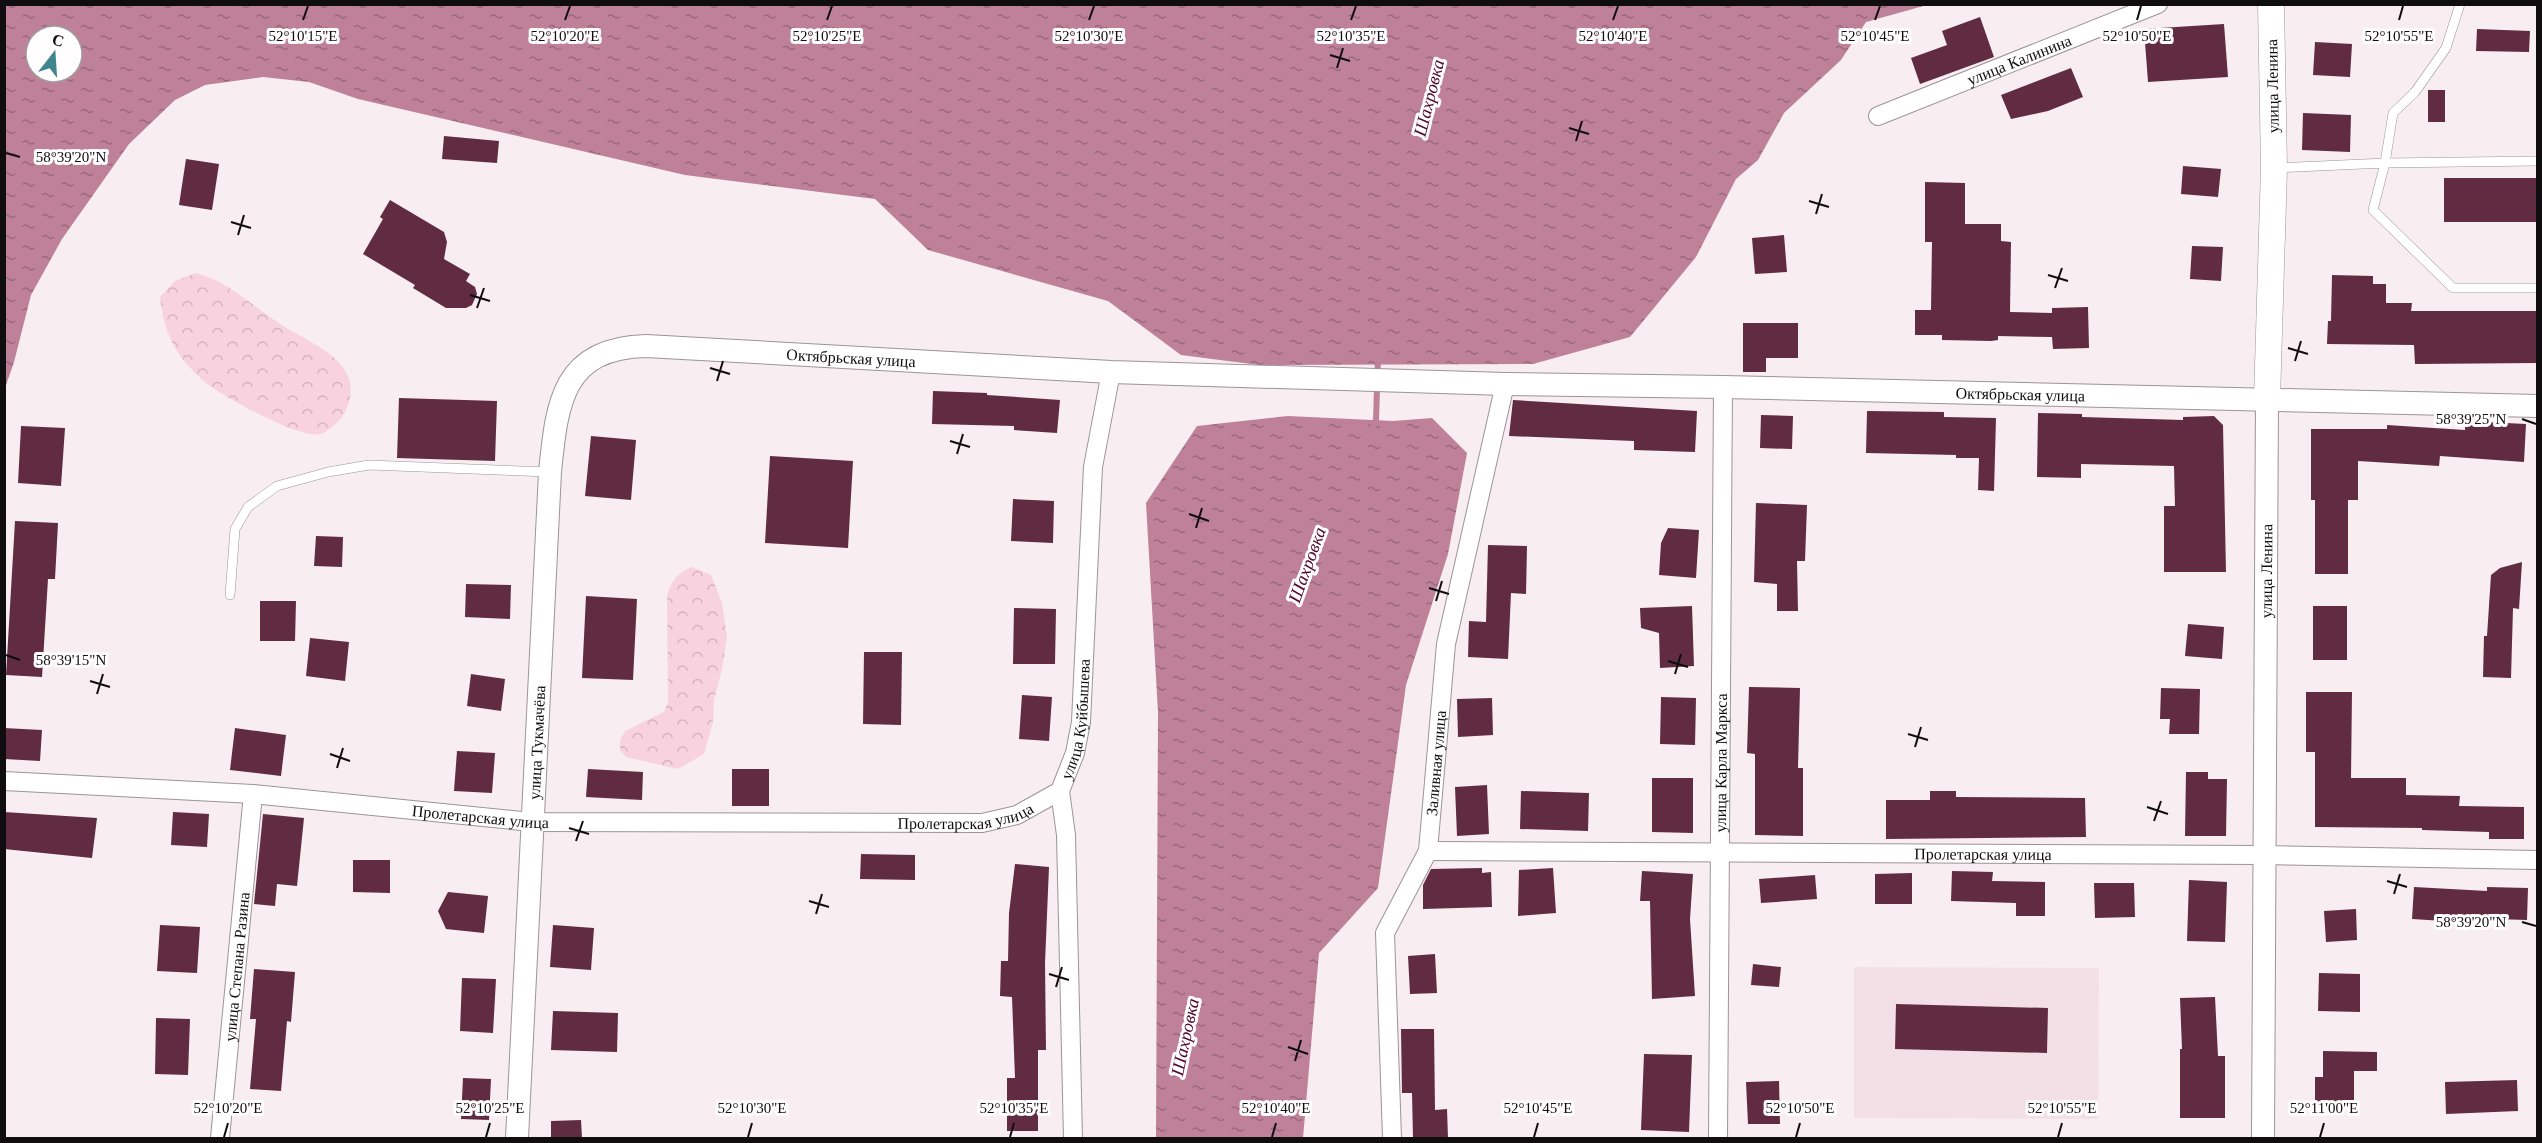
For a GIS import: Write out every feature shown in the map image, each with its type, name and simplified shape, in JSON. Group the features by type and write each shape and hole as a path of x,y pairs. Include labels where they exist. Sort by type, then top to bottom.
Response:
{"main road":[{"name":"улица Ленина","path":"2267,399 2274,168 2271,4"}],"street":[{"name":"улица Калинина","path":"1878,116 2158,4"},
{"name":"Октябрьская улица","path":"593,359 626,346 646,346 1111,372 1505,384 2538,406"},
{"name":"улица Тукмачёва","path":"517,1138 550,472 556,414 562,396 575,375 593,359"},
{"name":"улица Куйбышева","path":"1073,1138 1066,835 1060,791 1075,753 1081,722 1093,467 1111,372"},
{"name":"Заливная улица","path":"1392,1138 1385,933 1428,850 1446,644 1505,384"},
{"name":"улица Карла Маркса","path":"1718,1138 1723,387"},
{"name":"улица Ленина","path":"2263,1138 2267,399"},
{"name":"Пролетарская улица","path":"4,781 253,794 532,822 981,823 1017,814 1060,791"},
{"name":"улица Степана Разина","path":"220,1138 253,794"},
{"name":"Пролетарская улица","path":"1428,850 2265,855 2538,860"}],"lane":[{"path":"2460,4 2446,48 2415,92 2393,112 2385,163 2373,210 2453,288 2538,288"},
{"path":"2274,168 2385,163 2538,161"},
{"path":"230,595 235,529 248,507 277,486 328,471 369,465 550,472"}],"shaded area":[{"path":"1854,967 2099,968 2098,1119 1854,1118"}],"green space":[{"path":"196,273 221,283 336,360 345,370 350,381 351,395 346,410 336,424 320,434 297,431 281,425 219,392 191,368 176,350 169,336 160,297 175,281"},
{"path":"692,567 711,575 722,603 727,637 714,700 713,722 704,754 678,769 626,757 620,750 620,740 625,731 664,712 668,702 667,597 675,578"}],"water":[{"path":"5,4 1927,4 1866,22 1841,60 1784,113 1758,160 1736,179 1696,257 1630,337 1533,364 1259,365 1181,355 1108,301 928,250 875,199 685,175 358,99 309,82 263,77 205,85 175,100 129,144 62,239 31,295 5,388"},
{"path":"1288,416 1393,421 1432,418 1467,453 1448,554 1406,685 1378,888 1319,953 1303,1138 1156,1138 1158,712 1146,503 1197,426"}],"building":[{"path":"1980,17 1994,57 1920,84 1911,58 1947,45 1942,31"},
{"path":"2224,24 2228,77 2148,82 2144,29"},
{"path":"2477,29 2530,31 2529,52 2476,51"},
{"path":"2315,42 2352,44 2350,77 2313,75"},
{"path":"2071,68 2083,97 2048,111 2011,119 2001,95"},
{"path":"2428,90 2445,90 2445,122 2428,122"},
{"path":"2303,113 2351,115 2350,152 2302,150"},
{"path":"444,136 499,141 497,163 442,159"},
{"path":"186,159 219,164 212,210 179,205"},
{"path":"2183,166 2221,169 2218,197 2181,194"},
{"path":"2444,178 2538,178 2538,222 2444,222"},
{"path":"1925,182 1965,183 1965,224 2001,224 2001,241 2011,242 2010,312 2052,313 2052,308 2088,307 2089,348 2053,349 2052,337 1998,336 1998,340 1991,341 1942,340 1942,335 1915,335 1915,310 1931,310 1932,242 1925,242"},
{"path":"390,200 444,232 447,242 444,259 470,274 466,281 475,287 477,294 472,305 466,308 446,308 413,288 415,285 363,254 383,219 380,217"},
{"path":"1784,235 1787,272 1755,274 1752,238"},
{"path":"2192,246 2223,247 2221,281 2190,279"},
{"path":"2332,275 2373,276 2373,284 2386,284 2386,303 2412,303 2411,311 2538,311 2538,363 2415,364 2414,345 2327,344 2328,321 2331,321"},
{"path":"1743,323 1798,323 1798,358 1766,358 1766,372 1743,372"},
{"path":"933,391 987,393 987,395 1060,400 1057,433 1014,430 1014,426 932,424"},
{"path":"399,398 497,401 495,461 397,458"},
{"path":"1513,400 1697,411 1695,452 1634,450 1634,441 1509,436"},
{"path":"1867,411 1944,412 1944,417 1996,418 1994,491 1978,490 1979,458 1956,458 1956,455 1866,453"},
{"path":"2038,413 2082,414 2082,417 2183,420 2183,417 2214,416 2223,425 2226,572 2164,572 2164,506 2175,506 2174,466 2081,464 2081,478 2037,477"},
{"path":"1761,415 1793,416 1792,449 1760,448"},
{"path":"2465,421 2526,424 2524,462 2440,456 2439,466 2358,461 2358,500 2348,500 2348,574 2315,574 2315,500 2311,500 2311,429 2387,429 2387,425 2465,430"},
{"path":"21,426 65,428 61,486 18,483"},
{"path":"591,436 636,440 631,500 585,496"},
{"path":"770,456 853,461 848,548 765,543"},
{"path":"1013,499 1054,501 1053,543 1011,541"},
{"path":"1756,503 1807,505 1805,561 1797,561 1798,611 1777,611 1777,584 1754,582"},
{"path":"15,521 58,523 55,579 48,579 42,677 6,675"},
{"path":"1668,528 1699,530 1696,578 1659,575 1661,543"},
{"path":"316,536 343,537 342,567 314,566"},
{"path":"1488,545 1527,546 1526,594 1511,593 1508,659 1468,657 1469,621 1486,622"},
{"path":"2522,562 2519,609 2513,608 2511,678 2483,677 2484,636 2487,636 2491,575 2500,568"},
{"path":"466,584 511,585 510,619 465,617"},
{"path":"586,596 637,599 633,680 582,678"},
{"path":"260,601 296,601 295,641 260,641"},
{"path":"1692,606 1694,666 1660,668 1659,633 1641,628 1640,608"},
{"path":"2313,606 2347,606 2347,660 2313,660"},
{"path":"1014,608 1056,609 1055,664 1013,664"},
{"path":"2188,624 2224,627 2222,659 2185,656"},
{"path":"310,638 349,642 345,681 306,676"},
{"path":"864,652 902,652 901,725 863,724"},
{"path":"471,674 505,679 501,711 467,706"},
{"path":"1749,687 1800,688 1798,768 1803,768 1803,836 1755,835 1755,754 1747,753"},
{"path":"2161,688 2200,689 2199,734 2169,734 2170,719 2160,719"},
{"path":"2306,692 2352,692 2351,778 2406,778 2406,795 2460,796 2459,806 2524,807 2524,839 2489,839 2489,832 2422,830 2422,828 2315,827 2315,752 2306,752"},
{"path":"1022,695 1052,697 1049,741 1019,739"},
{"path":"1661,697 1696,698 1695,745 1660,744"},
{"path":"1492,698 1493,735 1458,737 1457,699"},
{"path":"4,728 42,730 40,761 4,759"},
{"path":"235,728 286,735 281,776 230,770"},
{"path":"457,751 495,753 492,793 454,791"},
{"path":"588,769 643,772 642,800 586,797"},
{"path":"732,769 769,769 769,806 732,806"},
{"path":"2186,772 2208,772 2208,779 2227,779 2226,836 2185,836"},
{"path":"1652,778 1693,778 1693,833 1652,832"},
{"path":"1487,785 1489,834 1457,836 1455,787"},
{"path":"1521,791 1589,793 1588,831 1520,829"},
{"path":"1930,791 1956,791 1956,797 2085,798 2086,837 1886,839 1886,800 1930,800"},
{"path":"4,812 97,818 92,858 4,849"},
{"path":"173,812 209,814 207,847 171,845"},
{"path":"263,814 304,818 297,886 277,884 275,906 254,904"},
{"path":"861,854 915,855 915,880 860,879"},
{"path":"353,860 390,860 390,893 353,892"},
{"path":"1015,864 1049,867 1045,963 1046,1050 1038,1050 1038,1131 1007,1131 1007,1078 1015,1078 1012,997 1000,996 1001,961 1008,961 1009,913"},
{"path":"1482,868 1482,873 1491,872 1492,907 1423,909 1423,885 1431,869"},
{"path":"1553,868 1556,913 1518,916 1519,870"},
{"path":"1642,871 1693,874 1690,919 1695,996 1652,999 1650,901 1640,901"},
{"path":"1952,871 1993,872 1992,881 2045,882 2045,916 2016,916 2016,903 1951,901"},
{"path":"1912,873 1912,904 1875,904 1875,874"},
{"path":"1815,875 1817,899 1761,903 1759,879"},
{"path":"2189,880 2227,882 2225,942 2187,941"},
{"path":"2094,883 2134,883 2135,917 2095,918"},
{"path":"2414,887 2487,891 2487,887 2528,888 2527,920 2460,918 2460,922 2412,919"},
{"path":"448,892 488,896 484,933 446,929 438,911"},
{"path":"2356,909 2357,940 2326,942 2324,911"},
{"path":"160,925 200,927 197,973 157,971"},
{"path":"553,925 594,928 591,970 550,967"},
{"path":"1435,954 1437,993 1410,994 1408,956"},
{"path":"1753,964 1781,967 1779,987 1751,985"},
{"path":"254,969 295,972 291,1022 287,1021 281,1091 250,1089 256,1019 250,1019"},
{"path":"2319,973 2360,974 2360,1012 2318,1011"},
{"path":"462,978 496,979 493,1033 460,1031"},
{"path":"2215,997 2218,1056 2225,1056 2225,1118 2180,1118 2180,1049 2182,1049 2180,998"},
{"path":"1896,1004 2048,1008 2047,1053 1895,1049"},
{"path":"553,1011 618,1013 617,1052 551,1050"},
{"path":"156,1018 190,1019 188,1075 155,1074"},
{"path":"1401,1029 1434,1029 1435,1110 1447,1109 1448,1138 1413,1138 1412,1093 1402,1093"},
{"path":"2323,1051 2377,1052 2377,1071 2354,1071 2354,1106 2315,1106 2315,1077 2323,1077"},
{"path":"1644,1054 1692,1055 1689,1132 1641,1130"},
{"path":"463,1078 491,1079 489,1120 461,1119"},
{"path":"2517,1080 2518,1111 2446,1114 2445,1082"},
{"path":"1779,1081 1780,1124 1748,1124 1746,1082"},
{"path":"581,1120 582,1138 551,1138 551,1121"}],"waterway":[{"name":"Шахровка","path":"1373,427 1376,420 1378,357"}]}
